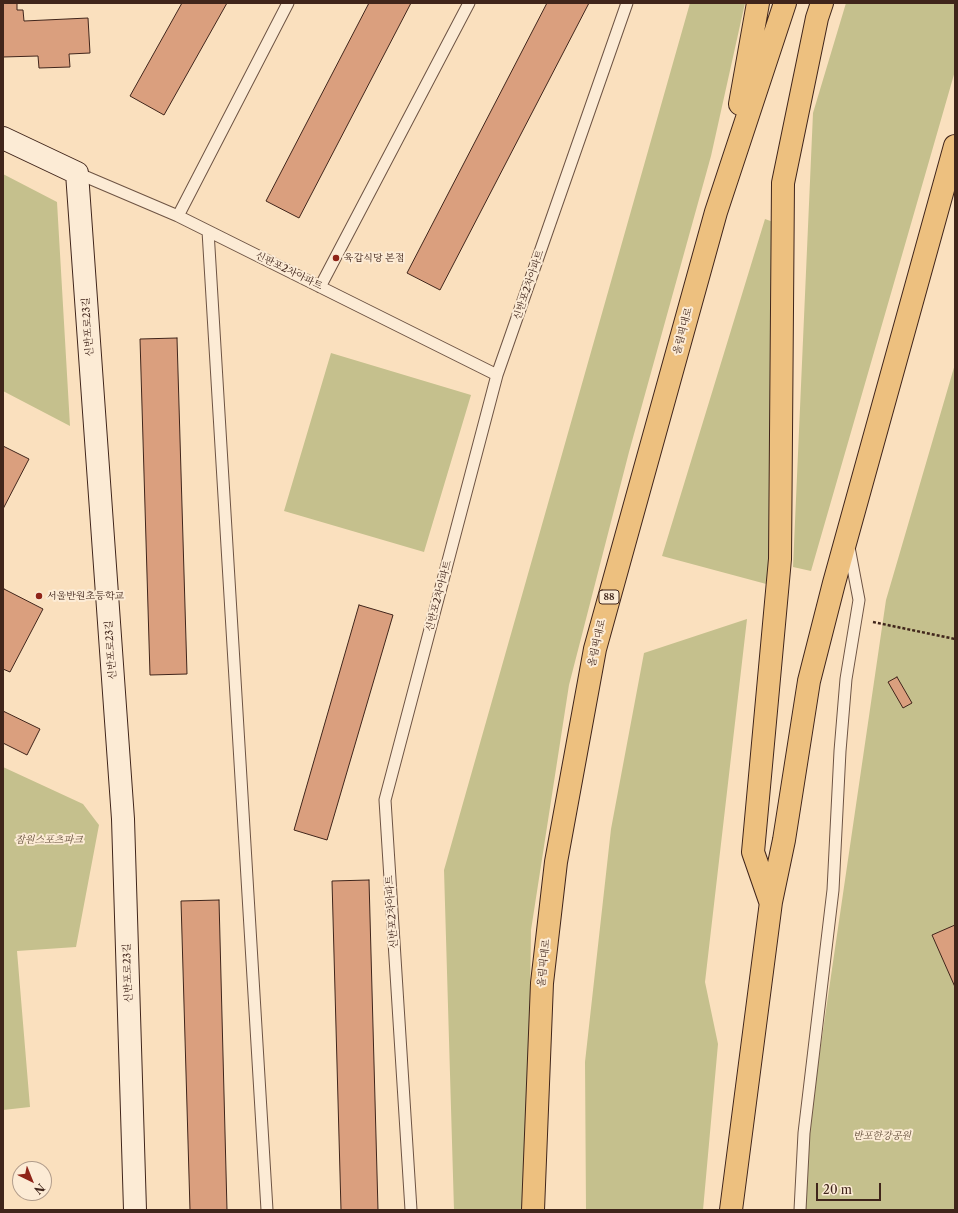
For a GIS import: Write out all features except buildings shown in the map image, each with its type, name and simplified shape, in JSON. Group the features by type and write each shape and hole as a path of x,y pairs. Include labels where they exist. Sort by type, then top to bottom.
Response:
{"highway":[{"path":"728,178 758,3"},
{"name":"올림픽대로","path":"532,1210 542,983 556,862 595,649 716,212 786,3"},
{"path":"771,902 753,852 780,559 783,183 817,18 822,3"},
{"path":"731,1210 771,902 784,840 809,681 955,146"}],"street":[{"path":"3,138 77,173"},
{"name":"신반포로23길","path":"77,173 123,819 135,1210"}],"lane":[{"path":"178,216 288,3"},
{"path":"320,287 469,3"},
{"name":"신반포2차아파트","path":"412,1210 385,800 497,375 627,3"},
{"name":"신판포2차아파트","path":"77,173 178,216 497,375"},
{"path":"208,231 267,1210"},
{"path":"800,1210 804,1133 833,890 838,780 846,679 859,600 847,538"}],"path":[{"path":"873,622 955,639"}],"green space":[{"path":"690,3 745,3 711,156 629,452 569,685 531,930 527,1210 454,1210 444,870"},
{"path":"846,3 955,3 955,71 811,571 793,567 813,113"},
{"path":"3,174 57,202 70,426 3,391"},
{"path":"765,219 776,223 770,585 662,556"},
{"path":"331,353 471,395 424,552 284,511"},
{"name":"반포한강공원","path":"955,364 955,1210 799,1210 815,1085 886,600"},
{"path":"747,619 705,982 718,1044 703,1210 586,1210 585,1062 611,829 644,653"},
{"name":"잠원스포츠파크","path":"3,767 83,804 99,825 76,947 17,951 30,1107 3,1110"}],"place":[{"name":"육갑식당 본점","path":"336,258"},
{"name":"서울반원초등학교","path":"39,596"}]}
